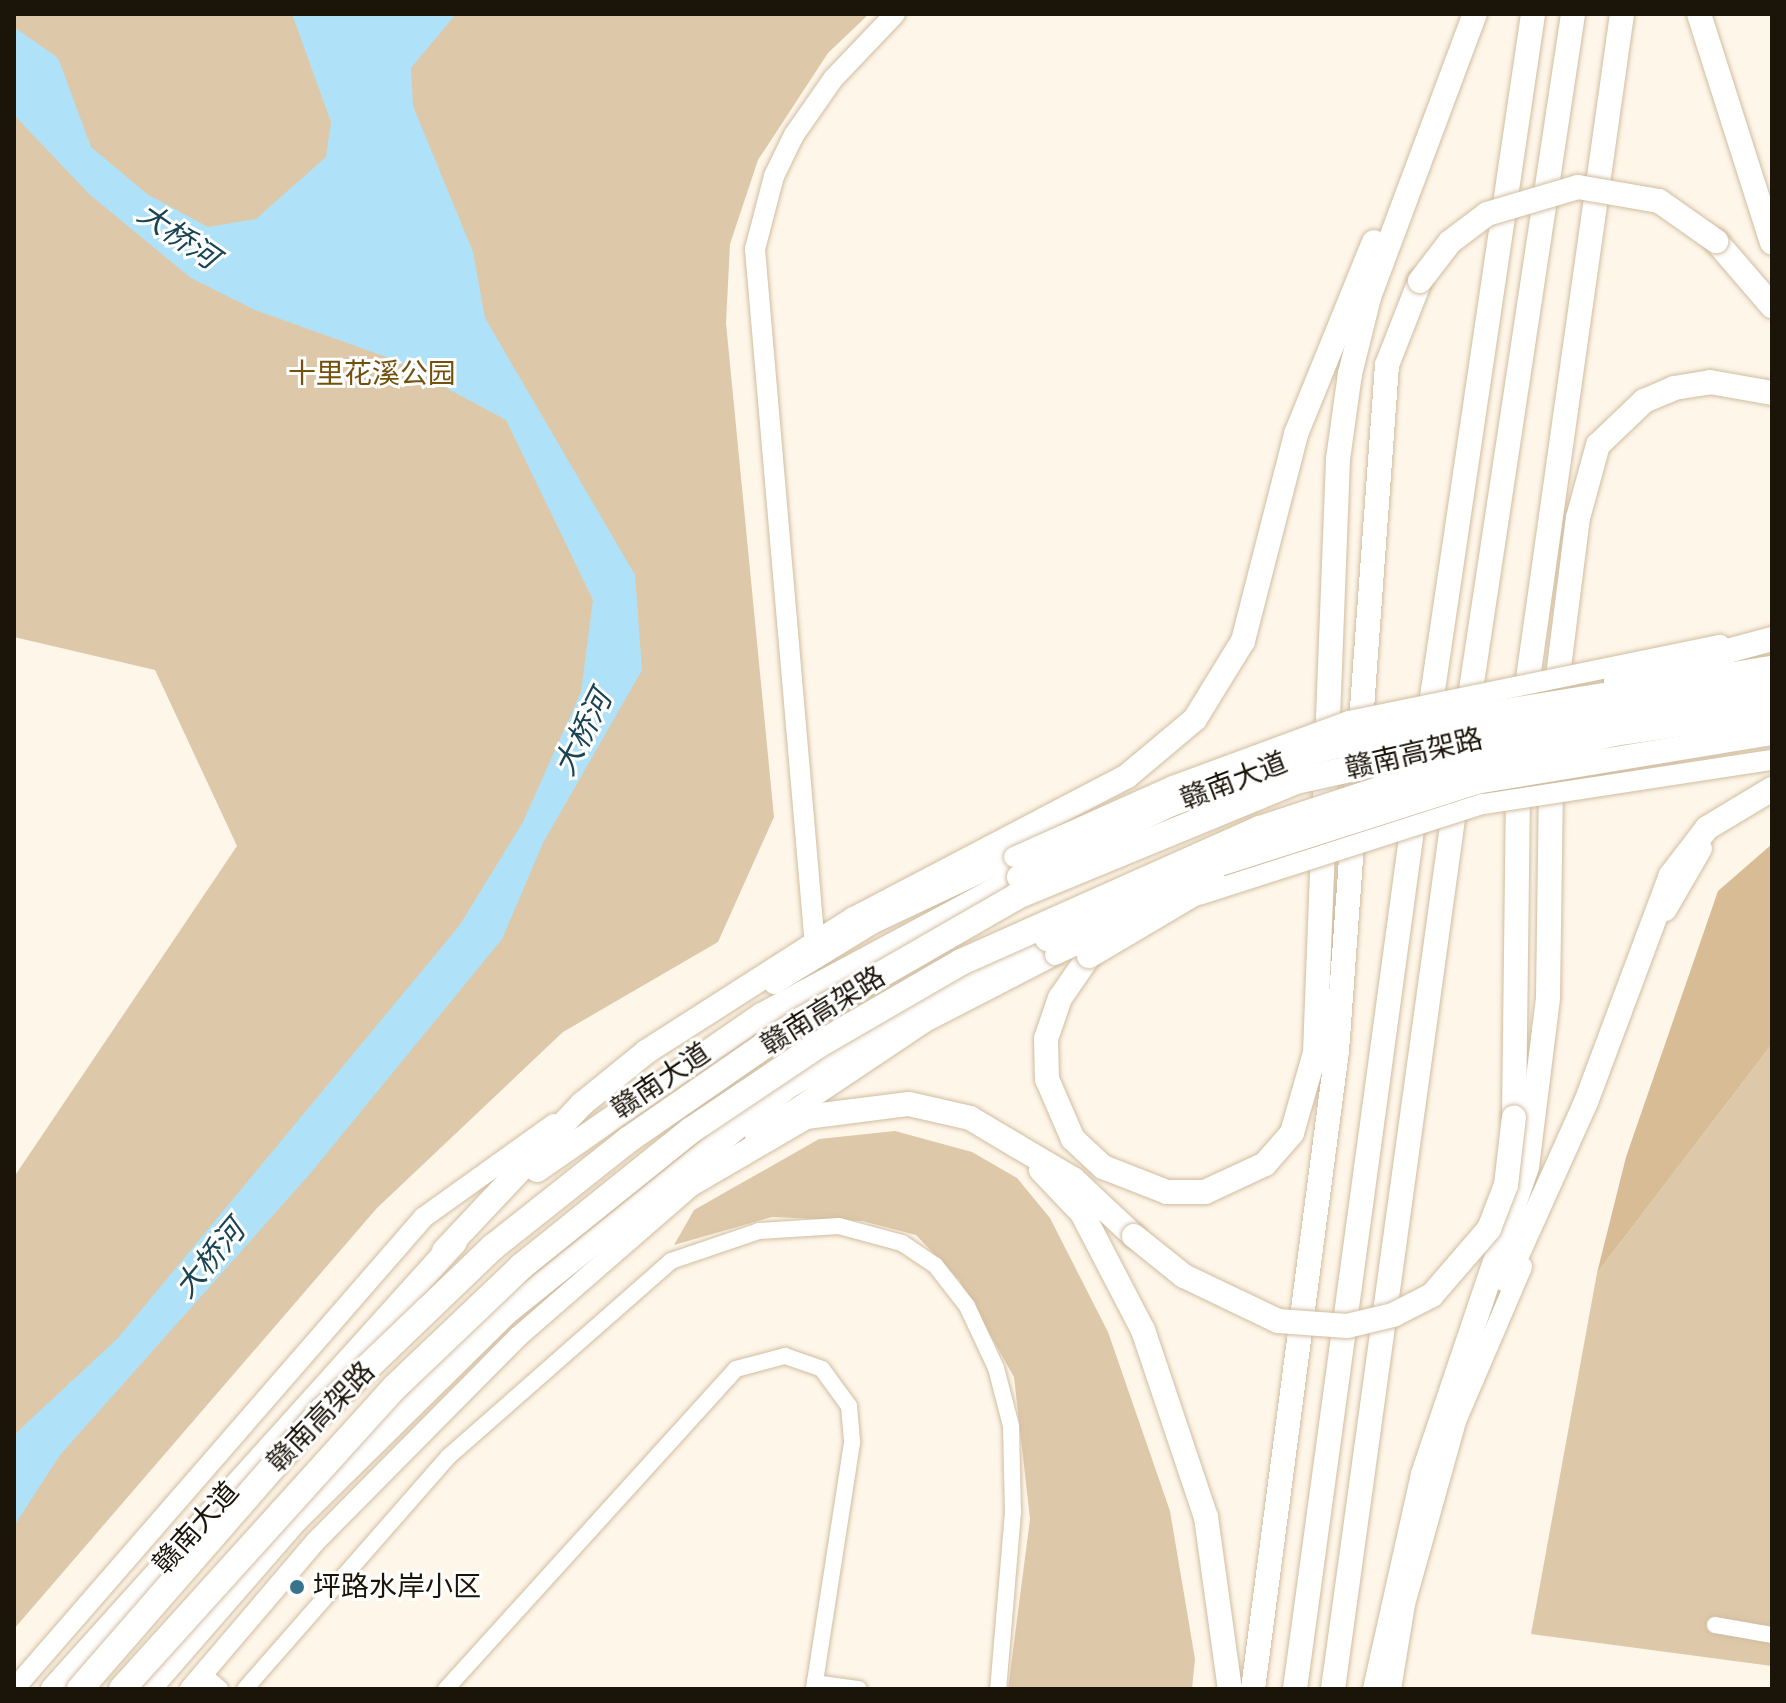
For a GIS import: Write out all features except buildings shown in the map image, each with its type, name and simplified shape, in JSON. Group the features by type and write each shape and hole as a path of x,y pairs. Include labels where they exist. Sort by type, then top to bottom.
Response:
{"highway":[{"name":"赣南高架路","path":"80,1689 322,1411 493,1247 628,1140 800,1021 1017,896 1296,781 1584,717 1772,691"},
{"name":"赣南高架路","path":"122,1689 395,1387 522,1266 690,1131 818,1045 961,962 1260,829 1385,788 1614,733 1772,710"}],"main road":[{"path":"1350,818 1168,905 1089,956 1060,998 1046,1039 1047,1079 1073,1139 1103,1167 1167,1192 1205,1192 1265,1164 1292,1133 1315,1053 1338,459 1350,374 1369,297 1475,14"},
{"path":"1295,1689 1533,14"},
{"path":"1333,1689 1573,14"},
{"path":"506,1313 707,1173 806,1117 849,1107 909,1104 970,1118 1073,1179 1134,1236 1184,1276 1278,1321 1347,1326 1393,1315 1432,1295 1489,1229 1506,1185 1514,1117 1520,743 1622,14"},
{"path":"1699,14 1772,243"},
{"path":"444,1251 582,1104 646,1052 815,951 1012,857 1164,750 1222,685 1248,627 1321,362 1424,145"},
{"path":"1253,1689 1337,1051 1387,365 1420,281 1450,242 1487,214 1578,187 1659,201 1716,241 1772,306"},
{"path":"1375,1689 1408,1528 1512,1221 1543,1077 1550,738 1586,477 1598,445 1644,401 1710,382 1772,393"},
{"path":"1443,721 1768,641"},
{"name":"赣南大道","path":"53,1689 444,1251 551,1158 645,1091 868,952 1012,857 1169,805 1308,753 1443,721 1772,668"},
{"path":"149,1689 296,1520 506,1313 787,1087 1207,868 1350,818 1476,782 1772,733"},
{"path":"1470,1341 1508,1276 1586,1102 1671,875 1707,828 1772,789"},
{"path":"1017,1146 1082,1213 1143,1330 1206,1517 1230,1689"}],"street":[{"path":"815,951 755,249 774,176 794,135 833,79 895,14"},
{"path":"1012,857 1173,786 1349,721 1682,648 1768,641"},
{"path":"220,1689 196,1682 315,1542 519,1336 707,1173 810,1095 925,1022 1051,947 1168,905 1483,804 1772,760"},
{"path":"1391,1689 1405,1604 1456,1421 1583,1133 1668,905 1706,844 1772,800"},
{"path":"14,1689 424,1217 582,1104"},
{"path":"245,1689 448,1457 671,1261 759,1231 839,1226 902,1243 935,1265 967,1306 996,1368 1011,1426 1013,1512 998,1689"},
{"path":"446,1689 736,1369 785,1356 822,1369 849,1406 852,1443 814,1686 859,1689"},
{"path":"1715,1625 1772,1635"}],"green space":[{"name":"十里花溪公园","path":"14,14 869,14 828,53 758,160 730,244 726,323 774,817 718,942 563,1032 377,1208 14,1629 14,1177 237,846 155,670 14,637"},
{"path":"1772,1044 1772,1666 1531,1634 1597,1273"},
{"path":"895,1131 972,1152 1017,1178 1050,1218 1108,1332 1170,1511 1195,1659 1192,1689 1008,1689 1030,1519 1014,1377 959,1280 916,1235 862,1221 772,1217 674,1245 694,1210 819,1139"}],"shaded area":[{"path":"1772,844 1772,1044 1597,1273 1626,1157 1718,891"}],"water":[{"name":"大桥河","path":"292,14 456,14 411,68 413,106 473,252 485,318 635,575 642,670 543,843 502,939 309,1175 60,1455 14,1526 16,1433 118,1338 459,926 523,822 581,692 593,600 506,420 392,359 255,310 191,278 90,195 14,115 14,27 58,58 91,147 147,194 208,227 256,219 326,157 331,122"}],"place":[{"name":"坪路水岸小区","path":"297,1587"}]}
